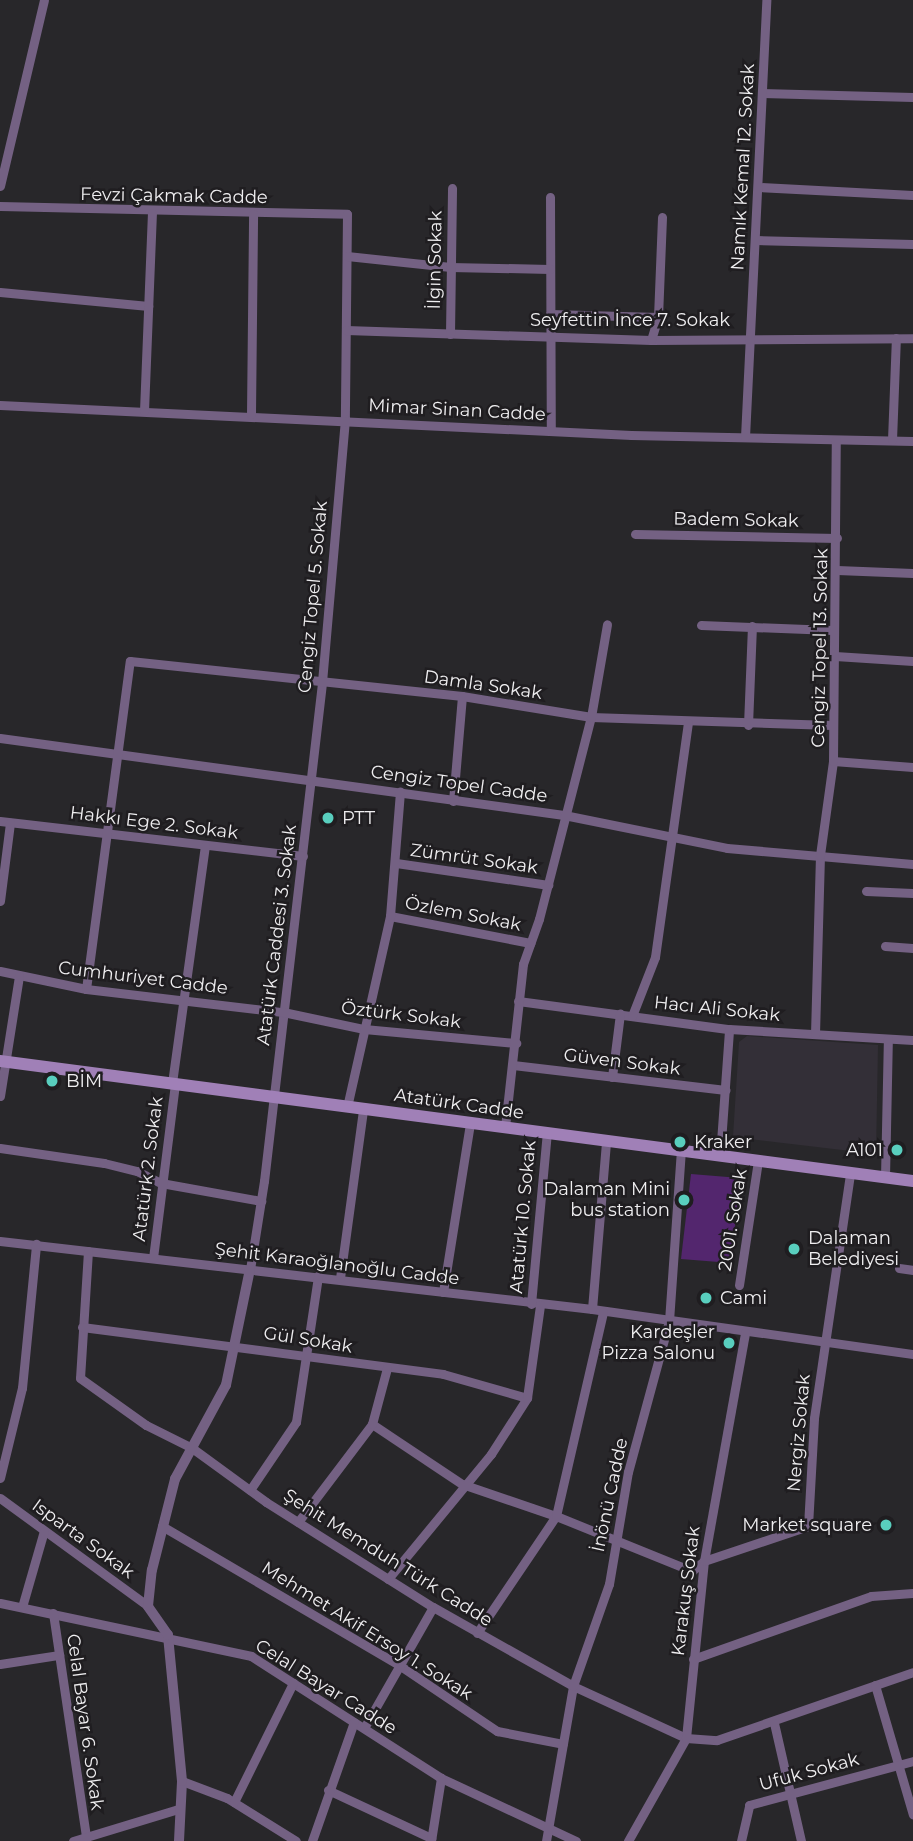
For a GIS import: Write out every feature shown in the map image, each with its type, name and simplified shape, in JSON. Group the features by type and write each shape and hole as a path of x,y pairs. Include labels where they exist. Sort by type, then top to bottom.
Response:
{"main road":[{"name":"Atatürk Cadde","path":"3,1061 913,1181"}],"street":[{"path":"0,187 44,0"},
{"name":"Namık Kemal 12. Sokak","path":"744,437 759,187 766,0"},
{"path":"762,93 913,97"},
{"path":"759,187 913,195"},
{"name":"İlgin Sokak","path":"450,334 452,188"},
{"path":"550,197 551,430"},
{"name":"Fevzi Çakmak Cadde","path":"0,206 152,212 347,214"},
{"path":"144,411 152,212"},
{"path":"251,414 253,214"},
{"name":"Cengiz Topel 5. Sokak","path":"312,778 345,419 347,214"},
{"path":"650,340 658,317 662,217"},
{"path":"756,240 913,244"},
{"path":"347,256 450,267 550,269"},
{"path":"0,292 148,306"},
{"path":"550,314 658,317"},
{"name":"Seyfettin İnce 7. Sokak","path":"346,330 650,340 751,336 913,338"},
{"path":"892,440 896,338"},
{"name":"Mimar Sinan Cadde","path":"0,405 251,414 551,430 913,441"},
{"name":"Cengiz Topel 13. Sokak","path":"815,1034 820,855 833,761 835,656 832,630 837,538 836,440"},
{"name":"Badem Sokak","path":"635,534 837,538"},
{"path":"836,570 913,573"},
{"path":"505,1127 516,1043 518,1001 530,943 548,885 591,717 607,624"},
{"path":"701,625 832,630"},
{"path":"748,725 752,626"},
{"path":"835,656 913,661"},
{"name":"Damla Sokak","path":"119,754 130,661 463,696 591,717 748,725 832,725"},
{"path":"453,801 463,696"},
{"path":"632,1016 655,957 669,839 688,723"},
{"name":"Cengiz Topel Cadde","path":"0,738 312,778 453,801 564,815 669,839 913,864"},
{"path":"86,989 110,834 119,754"},
{"path":"833,761 913,767"},
{"name":"Atatürk Caddesi 3. Sokak","path":"250,1269 261,1201 312,778"},
{"path":"347,1107 390,916 400,791"},
{"path":"0,901 5,822"},
{"name":"Hakkı Ege 2. Sokak","path":"5,822 303,856"},
{"name":"Atatürk 2. Sokak","path":"153,1258 181,998 205,845"},
{"name":"Zümrüt Sokak","path":"396,863 548,885"},
{"path":"866,891 913,893"},
{"name":"Özlem Sokak","path":"390,916 530,943"},
{"path":"885,947 913,948"},
{"name":"Cumhuriyet Cadde","path":"0,971 86,989 283,1012"},
{"path":"0,1096 3,1061 19,976"},
{"name":"Hacı Ali Sokak","path":"518,1001 729,1028 913,1040"},
{"name":"Öztürk Sokak","path":"283,1012 364,1029 516,1043"},
{"path":"612,1077 620,1014"},
{"path":"720,1156 729,1028"},
{"path":"885,1177 888,1039"},
{"name":"Güven Sokak","path":"513,1065 726,1090"},
{"path":"340,1278 363,1109"},
{"path":"443,1292 470,1123"},
{"name":"Atatürk 10. Sokak","path":"527,1398 547,1133"},
{"path":"592,1309 606,1142"},
{"path":"0,1148 104,1163 137,1171 161,1183 261,1201"},
{"name":"İnönü Cadde","path":"546,1841 573,1686 609,1584 628,1472 670,1321 681,1150"},
{"name":"2001. Sokak","path":"739,1285 758,1161"},
{"name":"Nergiz Sokak","path":"704,1561 808,1526 814,1418 849,1172"},
{"name":"Şehit Karaoğlanoğlu Cadde","path":"0,1241 592,1309 744,1333 913,1354"},
{"path":"0,1478 22,1388 36,1244"},
{"path":"82,1327 88,1251"},
{"path":"899,1268 913,1270"},
{"path":"179,1841 178,1809 182,1781 168,1635 148,1606 170,1492 226,1385 237,1345 250,1269"},
{"path":"250,1490 296,1422 303,1355 318,1276"},
{"path":"477,1633 556,1516 603,1312"},
{"name":"Gül Sokak","path":"82,1327 237,1345 443,1374 527,1398"},
{"name":"Şehit Memduh Türk Cadde","path":"82,1327 80,1378 145,1425 192,1448 298,1522 477,1633 573,1686 686,1738"},
{"name":"Karakuş Sokak","path":"628,1841 686,1738 704,1561 744,1333"},
{"path":"298,1522 372,1423 387,1368"},
{"path":"388,1579 462,1485 491,1454 527,1398"},
{"path":"372,1423 462,1485 556,1516 692,1572 704,1561"},
{"name":"Isparta Sokak","path":"0,1499 148,1606"},
{"name":"Mehmet Akif Ersoy 1. Sokak","path":"162,1526 402,1667 497,1731 563,1744"},
{"path":"22,1607 44,1531"},
{"path":"693,1659 871,1596 913,1592"},
{"name":"Celal Bayar Cadde","path":"0,1602 168,1635 251,1656 440,1778 576,1841"},
{"path":"364,1728 402,1667 433,1607"},
{"name":"Celal Bayar 6. Sokak","path":"53,1613 86,1836"},
{"path":"0,1664 59,1655"},
{"path":"686,1738 717,1740 774,1723 913,1672"},
{"path":"234,1802 293,1683"},
{"path":"875,1685 913,1815"},
{"path":"312,1841 354,1722"},
{"path":"774,1723 802,1841"},
{"name":"Ufuk Sokak","path":"741,1841 749,1805 913,1761"},
{"path":"328,1790 431,1840 440,1778"},
{"path":"182,1781 234,1802 296,1841"},
{"path":"73,1841 178,1809"}],"shaded area":[{"path":"747,1036 878,1045 876,1154 733,1137 739,1042"},
{"path":"691,1174 740,1178 731,1263 681,1259"}],"place":[{"name":"PTT","path":"328,818"},
{"name":"BİM","path":"52,1081"},
{"name":"Kraker","path":"680,1142"},
{"name":"A101","path":"897,1150"},
{"name":"Dalaman Mini bus station","path":"684,1200"},
{"name":"Dalaman Belediyesi","path":"794,1249"},
{"name":"Cami","path":"706,1298"},
{"name":"Kardeşler Pizza Salonu","path":"729,1343"},
{"name":"Market square","path":"886,1525"}]}
